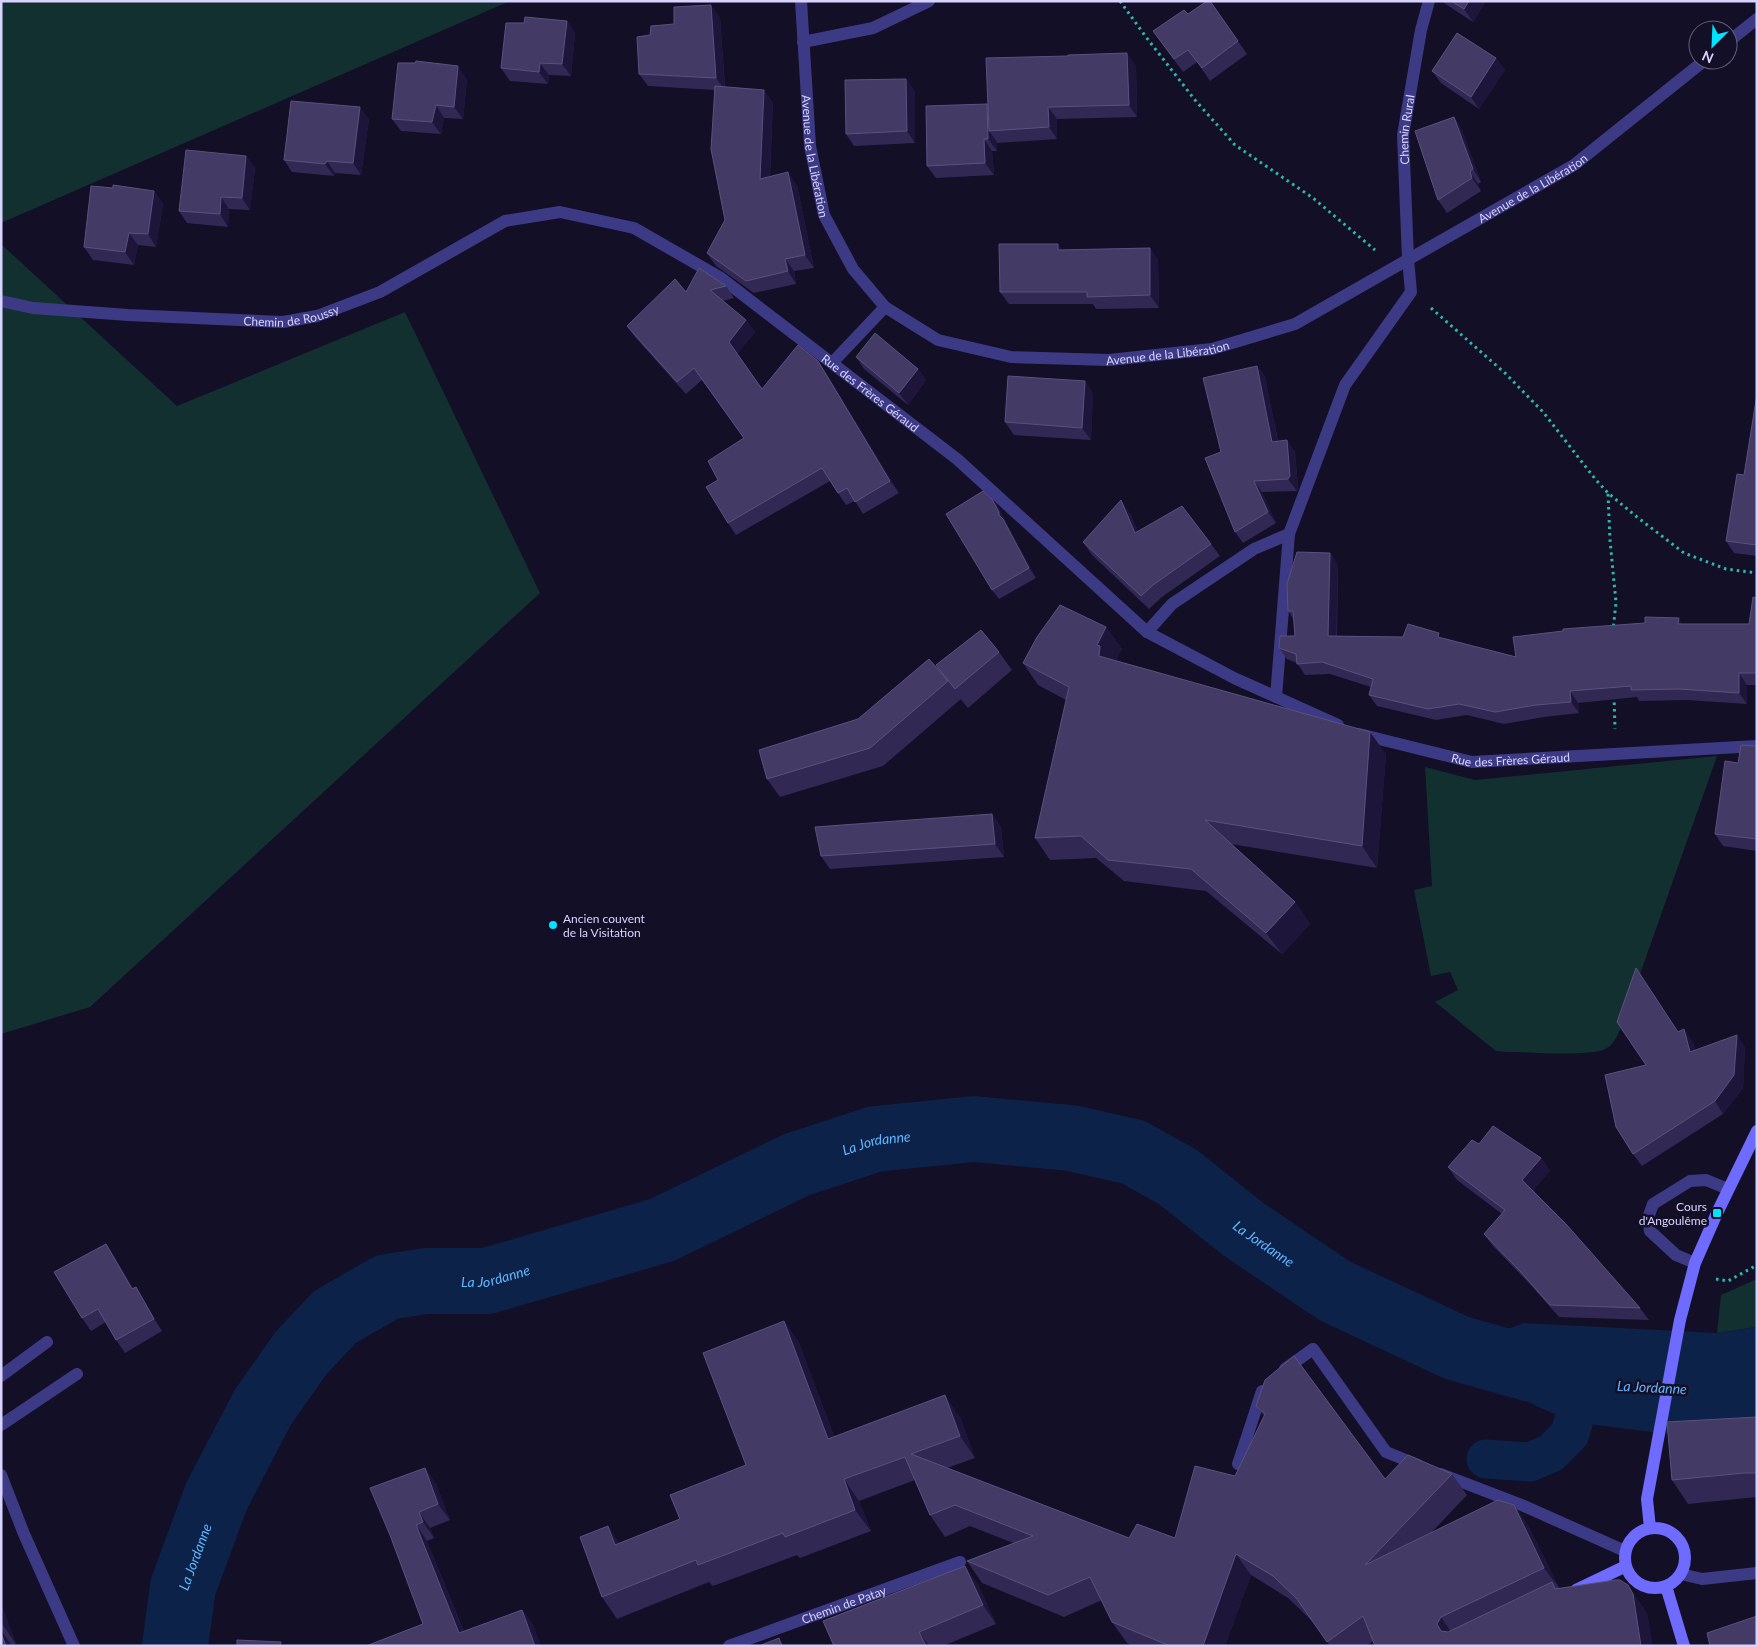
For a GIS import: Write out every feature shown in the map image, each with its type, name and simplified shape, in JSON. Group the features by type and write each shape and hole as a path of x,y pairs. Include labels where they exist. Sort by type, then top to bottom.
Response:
{"main road":[{"path":"1650,1528 1647,1499 1680,1320 1695,1263 1728,1189 1757,1131"},
{"path":"1660,1527 1677,1537 1683,1545 1686,1555 1685,1565 1681,1574 1672,1584 1656,1588 1646,1587 1637,1582 1630,1575 1626,1566 1625,1551 1628,1543 1641,1530 1650,1528 1660,1527"},
{"path":"1564,1595 1626,1566"},
{"path":"1666,1586 1684,1646"}],"street":[{"name":"Avenue de la Libération","path":"802,1 810,146 824,215 853,269 885,307 938,340 1011,357 1109,360 1212,350 1295,324 1574,165 1693,70"},
{"path":"803,42 873,28 929,1"},
{"name":"Chemin Rural","path":"1411,292 1408,259 1404,135 1421,30 1429,1"},
{"path":"1738,34 1757,19"},
{"name":"Rue des Frères Géraud","path":"560,212 634,228 721,278 957,459 1147,632 1234,678 1354,733 1472,762 1757,746"},
{"name":"Chemin de Roussy","path":"1,301 33,308 128,315 283,322 318,316 380,292 505,221 560,212"},
{"path":"1276,697 1289,534 1345,385 1411,292"},
{"name":"Rue des Frères Géraud","path":"832,363 885,307"},
{"path":"1147,632 1172,604 1254,549 1289,534"},
{"path":"1695,1263 1676,1255 1650,1231 1648,1218 1654,1204 1690,1181 1706,1180 1728,1189"},
{"path":"1,1376 47,1342"},
{"path":"1238,1464 1264,1383 1313,1349 1386,1452 1524,1506 1625,1551"},
{"path":"1,1425 77,1374"},
{"path":"1,1476 24,1534 74,1646"},
{"name":"Chemin de Patay","path":"729,1646 960,1562"},
{"path":"1681,1574 1702,1579 1757,1573"}],"path":[{"path":"1120,1 1195,100 1235,145 1313,198 1382,255 1408,259"},
{"path":"1411,292 1454,327 1506,374 1542,412 1608,493 1684,554 1726,569 1757,573"},
{"path":"1608,493 1616,603 1612,639"},
{"path":"1614,695 1616,754"},
{"path":"1692,1276 1728,1281 1757,1265"}],"green space":[{"path":"1,1 510,1 1,223"},
{"path":"1,244 177,406 405,312 540,593 90,1007 1,1034"},
{"path":"1717,756 1621,1028 1611,1045 1605,1049 1586,1053 1558,1054 1496,1051 1435,1002 1458,990 1450,972 1431,976 1414,890 1432,886 1425,767 1475,780"},
{"path":"1757,1279 1757,1327 1717,1333 1721,1295"}],"water":[{"path":"1524,1323 1717,1333 1757,1327 1757,1432 1691,1437 1573,1422 1536,1406 1457,1348"}],"building":[{"path":"1207,1 1210,1 1238,41 1202,68 1188,50 1174,59 1153,31 1184,10 1188,14"},
{"path":"1451,1 1469,1 1464,9"},
{"path":"711,5 716,78 639,74 637,37 650,35 651,26 674,24 674,7"},
{"path":"525,17 567,21 562,64 540,63 539,72 501,68 506,23 524,23"},
{"path":"1457,33 1496,58 1471,97 1432,71"},
{"path":"1127,53 1129,105 1048,107 1049,127 989,131 986,58"},
{"path":"416,61 458,66 454,107 436,105 432,122 392,119 398,63 415,63"},
{"path":"906,79 907,131 846,134 845,80"},
{"path":"715,86 764,90 760,179 788,172 805,255 785,259 788,271 746,281 707,253 725,220 711,149"},
{"path":"291,101 360,107 353,163 327,161 325,164 284,160"},
{"path":"987,104 988,139 984,139 985,163 927,166 926,106"},
{"path":"1454,117 1473,169 1470,171 1472,178 1438,200 1415,131"},
{"path":"186,150 246,156 242,198 221,197 220,214 179,211"},
{"path":"113,185 154,191 148,234 129,233 125,252 84,247 91,186 113,188"},
{"path":"999,244 1058,244 1058,250 1150,248 1150,295 1087,297 1087,292 1000,292"},
{"path":"699,268 726,286 710,290 746,320 729,342 762,389 798,345 818,361 890,481 855,502 847,488 838,493 822,468 728,523 706,487 718,480 708,461 744,438 694,368 677,382 627,326 675,279 686,292"},
{"path":"875,333 918,369 899,393 856,357"},
{"path":"1257,366 1272,442 1287,440 1290,476 1288,479 1254,481 1268,512 1235,532 1205,458 1221,452 1203,378"},
{"path":"1008,376 1085,381 1082,428 1005,422"},
{"path":"1757,394 1757,545 1726,541 1737,474 1744,475"},
{"path":"983,491 992,499 1029,568 992,590 946,514"},
{"path":"1121,500 1135,533 1182,506 1211,544 1153,585 1141,596 1083,542"},
{"path":"1297,552 1330,553 1328,636 1403,637 1408,624 1439,633 1438,637 1516,657 1513,637 1563,631 1563,629 1645,623 1645,617 1679,618 1678,624 1749,624 1753,597 1757,598 1757,673 1739,673 1739,693 1679,689 1631,690 1631,686 1570,691 1571,702 1536,705 1495,712 1459,704 1428,709 1369,695 1373,679 1322,662 1297,664 1296,654 1279,648 1280,636 1295,636 1293,611 1288,611 1287,584"},
{"path":"1060,605 1106,627 1097,645 1100,646 1099,656 1370,732 1362,846 1205,820 1295,902 1266,933 1191,869 1108,860 1081,836 1035,838 1069,687 1023,663 1037,637"},
{"path":"981,630 999,652 955,689 936,665"},
{"path":"929,659 948,681 870,748 767,779 759,750 858,719"},
{"path":"1741,745 1757,746 1757,839 1715,834 1725,761 1738,763"},
{"path":"992,814 995,844 821,856 815,827"},
{"path":"1636,968 1678,1032 1684,1029 1690,1052 1737,1035 1734,1075 1715,1101 1633,1154 1616,1127 1605,1075 1646,1065 1617,1022"},
{"path":"1493,1126 1541,1158 1522,1180 1566,1224 1640,1308 1550,1305 1484,1234 1505,1210 1448,1167 1472,1140 1479,1144"},
{"path":"106,1244 132,1289 136,1287 154,1319 116,1340 98,1309 82,1318 54,1272"},
{"path":"784,1321 828,1439 945,1395 960,1436 911,1454 1129,1538 1137,1524 1175,1538 1195,1466 1235,1476 1265,1414 1256,1406 1265,1380 1294,1356 1385,1479 1408,1455 1452,1474 1365,1565 1498,1500 1514,1505 1544,1568 1441,1617 1437,1624 1441,1631 1448,1632 1552,1582 1555,1589 1620,1580 1628,1585 1633,1594 1641,1646 1375,1646 1363,1616 1327,1642 1297,1599 1273,1576 1236,1554 1203,1646 1170,1646 1112,1622 1090,1577 1048,1595 967,1561 1033,1536 955,1505 930,1515 905,1457 844,1479 855,1510 785,1537 783,1533 698,1565 696,1560 602,1597 580,1537 608,1526 615,1545 680,1519 670,1495 746,1465 703,1353"},
{"path":"1757,1417 1757,1473 1672,1480 1667,1422"},
{"path":"425,1468 438,1504 419,1512 423,1522 416,1525 459,1633 522,1610 535,1646 366,1646 423,1624 390,1535 370,1488"},
{"path":"965,1566 983,1605 919,1632 926,1646 834,1646 823,1621"},
{"path":"1757,1616 1757,1646 1710,1646 1707,1633"},
{"path":"1,1633 6,1646 1,1646"},
{"path":"779,1638 782,1646 759,1646"},
{"path":"237,1640 281,1642 280,1646 237,1646"}],"waterway":[{"name":"La Jordanne","path":"175,1646 183,1587 217,1495 263,1407 301,1353 335,1317 387,1287 426,1281 487,1281 662,1230 796,1165 875,1139 974,1129 1071,1138 1133,1152 1178,1177 1243,1229 1335,1291 1457,1348 1546,1373"},
{"path":"1486,1459 1530,1462 1551,1453 1570,1434 1584,1383"}],"place":[{"name":"Ancien couvent de la Visitation","path":"553,925"},
{"name":"Cours d'Angoulême","path":"1717,1213"}]}
